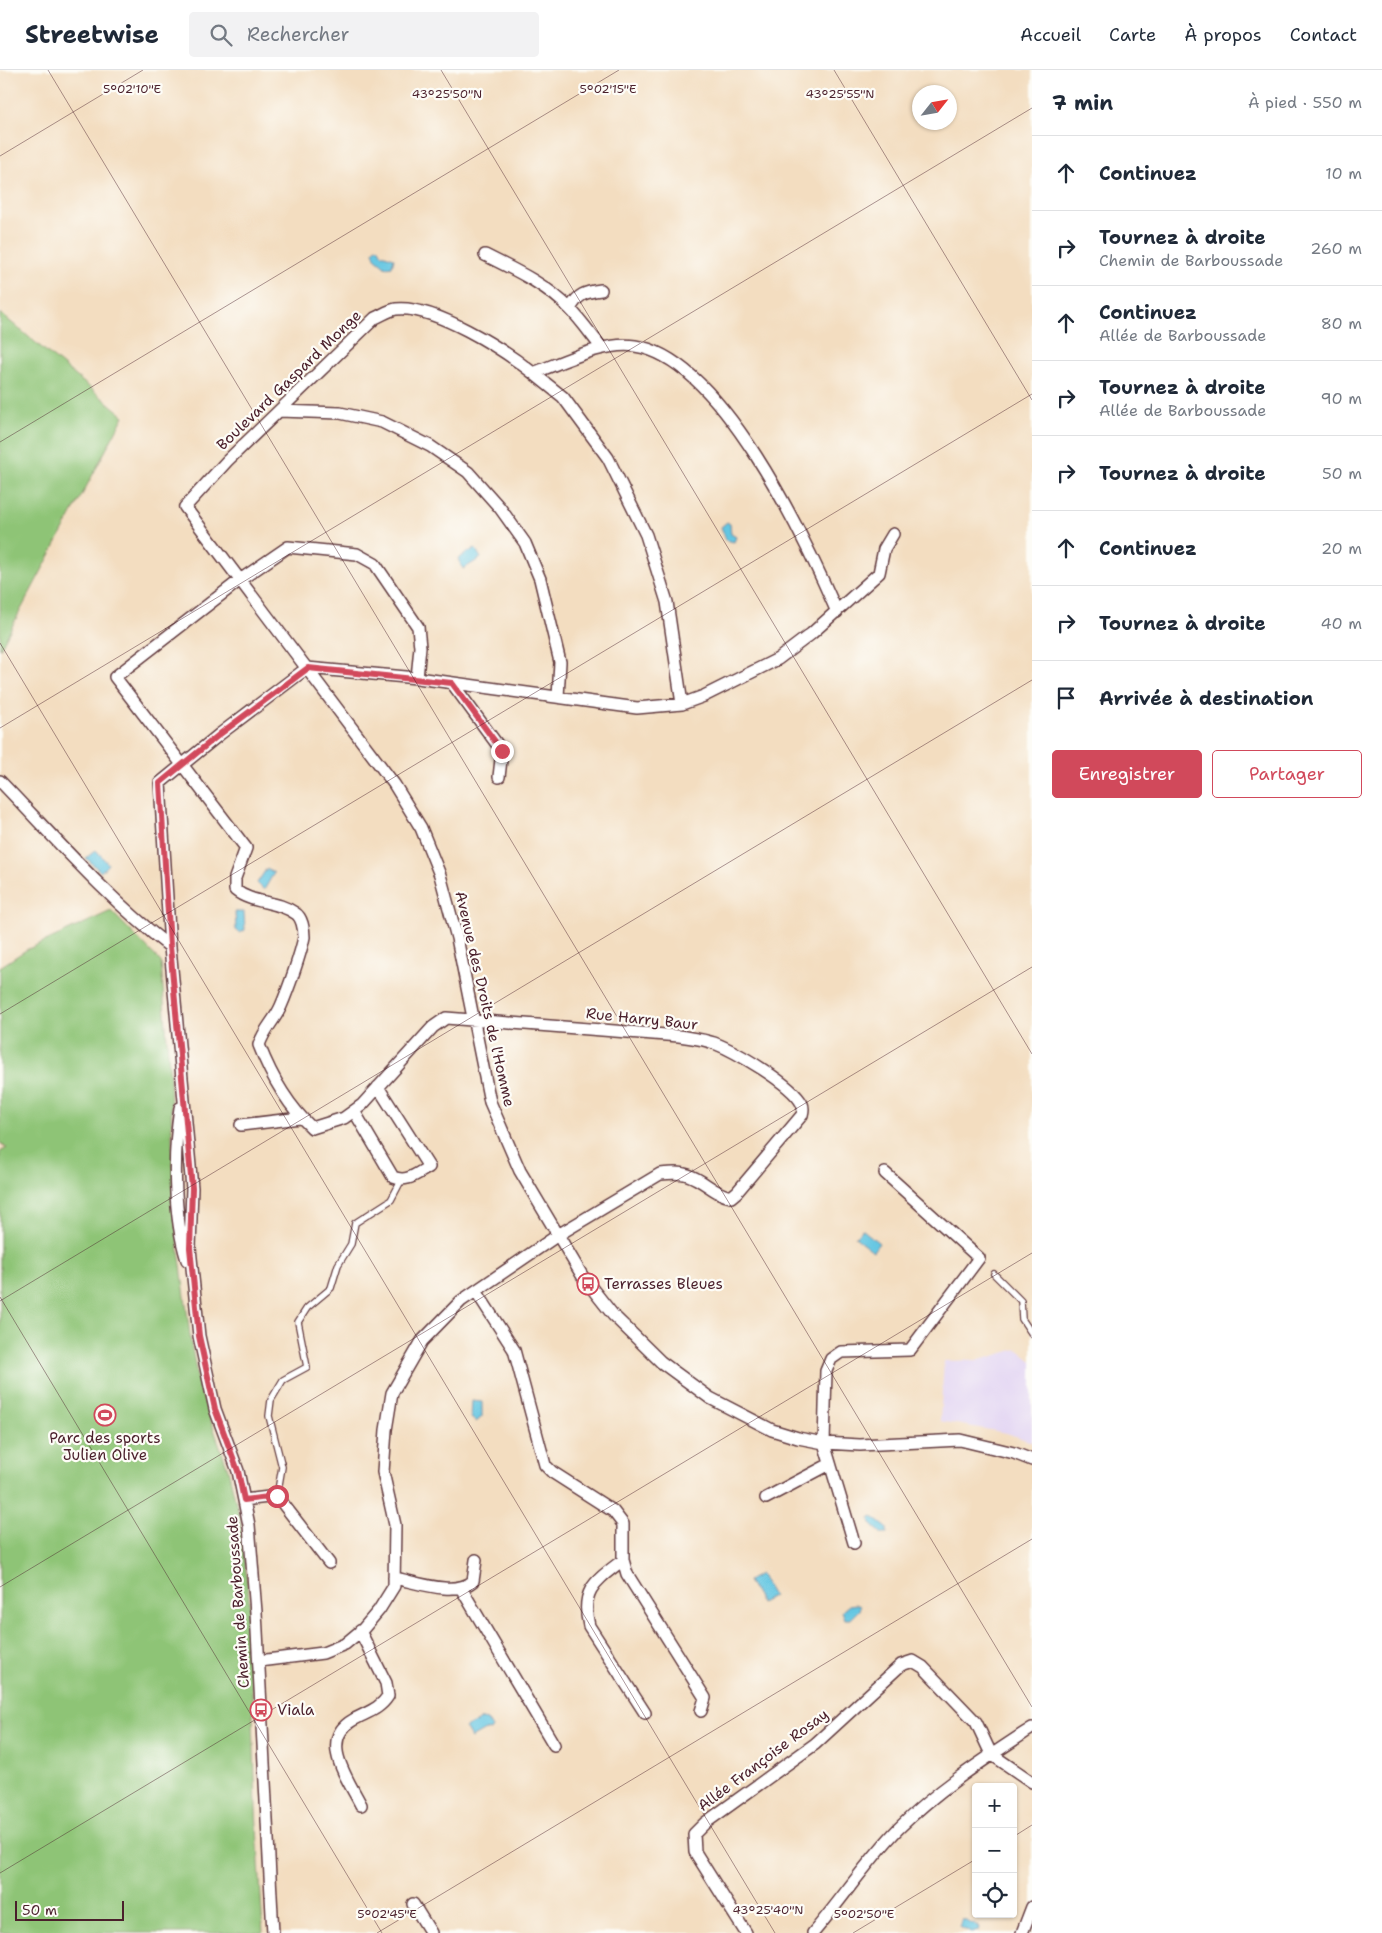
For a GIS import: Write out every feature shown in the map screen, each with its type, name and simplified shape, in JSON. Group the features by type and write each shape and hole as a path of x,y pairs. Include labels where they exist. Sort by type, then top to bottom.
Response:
{"street":[{"path":"485,255 530,277 570,309 602,348"},
{"path":"570,309 583,292 601,290"},
{"name":"Boulevard Gaspard Monge","path":"185,507 227,462 375,318 395,309 418,310 450,321 517,360 563,397 608,458 646,535 667,602 682,704"},
{"path":"533,373 602,348 632,345 653,349 672,360 702,386 729,417 755,454 787,510 837,612"},
{"path":"279,412 340,414 382,422 430,446 468,472 500,508 525,543 540,579 560,662 558,697"},
{"name":"Avenue des Droits de l'Homme","path":"185,507 394,784 420,828 440,875 448,902 490,1102 520,1171 583,1277 613,1316 661,1362 710,1398 781,1432 824,1443 860,1445 960,1440 1014,1453 1032,1460"},
{"path":"181,766 308,668 417,678 636,708 682,704 704,696 778,659 837,612 879,573 884,549 893,534"},
{"path":"417,678 420,647 418,627 375,564 357,554 288,547 240,580 115,677 181,766 246,848 235,878 235,890 244,896 269,902 296,913 303,924 304,937 282,1006 264,1031 259,1045 284,1096 300,1118 312,1128 344,1118 354,1111 378,1087 433,1027 446,1018 473,1020"},
{"path":"452,683 502,751 499,777"},
{"name":"Chemin de Barboussade","path":"181,766 160,783 170,946 192,1188 192,1276 203,1360 215,1409 238,1471 250,1544 259,1661 272,1933"},
{"path":"0,781 36,820 136,920 170,946"},
{"name":"Rue Harry Baur","path":"473,1020 679,1036 711,1042 738,1053 766,1072 798,1098 803,1106 802,1115 737,1192 731,1196 722,1195 690,1175 679,1172 660,1174 558,1235"},
{"path":"354,1111 393,1177 401,1180 411,1178 428,1167 378,1087"},
{"name":"Chemin de Barboussade","path":"182,1090 177,1126 178,1208 181,1241 192,1276"},
{"path":"241,1125 300,1118"},
{"path":"854,1543 824,1443 826,1371 831,1359 841,1352 910,1350 979,1258 885,1173"},
{"path":"178,1208 181,1215 186,1216 191,1213"},
{"path":"259,1661 323,1653 345,1644 379,1610 394,1586 395,1525 383,1472 386,1430 392,1393 422,1341 461,1301 558,1235"},
{"path":"476,1291 514,1350 545,1465 552,1472 613,1511 622,1524 623,1560 627,1574 706,1698 701,1711"},
{"path":"766,1498 830,1464"},
{"path":"244,1500 277,1496 329,1563"},
{"path":"394,1578 455,1590 472,1581 476,1560"},
{"path":"623,1560 597,1580 587,1595 585,1611 589,1626 645,1713"},
{"path":"461,1588 554,1745"},
{"path":"360,1631 386,1683 388,1696 381,1706 342,1728 336,1741 336,1755 361,1805"},
{"name":"Allée Françoise Rosay","path":"746,1933 695,1852 694,1834 705,1823 814,1744 901,1665 913,1662 923,1667 976,1722 991,1754"},
{"path":"814,1933 899,1829 933,1798 991,1754 1032,1728"},
{"path":"991,1754 1032,1782"},
{"path":"413,1904 431,1933"},
{"path":"1022,1933 1032,1907"}],"lane":[{"path":"277,1496 282,1467 270,1416 271,1400 283,1380 307,1366 298,1322 307,1308 331,1288 338,1265 352,1244 355,1223 391,1200 401,1180"},
{"path":"994,1274 1021,1301 1022,1319 1032,1334"}],"shaded area":[{"path":"1017,1349 1032,1361 1032,1442 1007,1433 940,1421 944,1361 980,1360"}],"green space":[{"path":"0,313 124,416 0,649"},
{"name":"Parc des sports Julien Olive","path":"111,911 161,962 170,1079 175,1219 191,1343 199,1387 228,1469 240,1520 249,1597 256,1809 263,1933 0,1933 0,1152 7,1148 0,1143 0,967 26,950"}],"water":[{"path":"378,247 382,254 394,258 392,266 386,267 375,258 373,251"},
{"path":"727,522 730,524 731,534 736,537 734,542 726,540 721,527"},
{"path":"475,548 481,558 463,569 458,559"},
{"path":"96,850 108,864 101,872 86,858"},
{"path":"267,868 274,873 264,890 257,883"},
{"path":"235,912 244,912 245,930 240,933 236,930"},
{"path":"862,1229 879,1243 873,1251 855,1237"},
{"path":"472,1401 482,1402 482,1417 476,1422 471,1418"},
{"path":"873,1517 887,1528 887,1534 882,1534 871,1524 870,1519"},
{"path":"760,1574 773,1596 761,1603 748,1581"},
{"path":"856,1604 860,1606 859,1610 850,1619 845,1619 842,1611 849,1605"},
{"path":"482,1719 487,1720 492,1728 490,1731 485,1730 471,1738 465,1728"},
{"path":"962,1919 979,1927 978,1931 972,1933 959,1927"}],"place":[{"name":"Terrasses Bleues","path":"588,1284"},
{"name":"Parc des sports Julien Olive","path":"105,1415"},
{"name":"Viala","path":"261,1710"}],"route":[{"path":"277,1496 244,1500 238,1471 215,1409 199,1336 190,1248 192,1188 170,946 160,783 220,734 308,668 452,683 502,751"}]}
